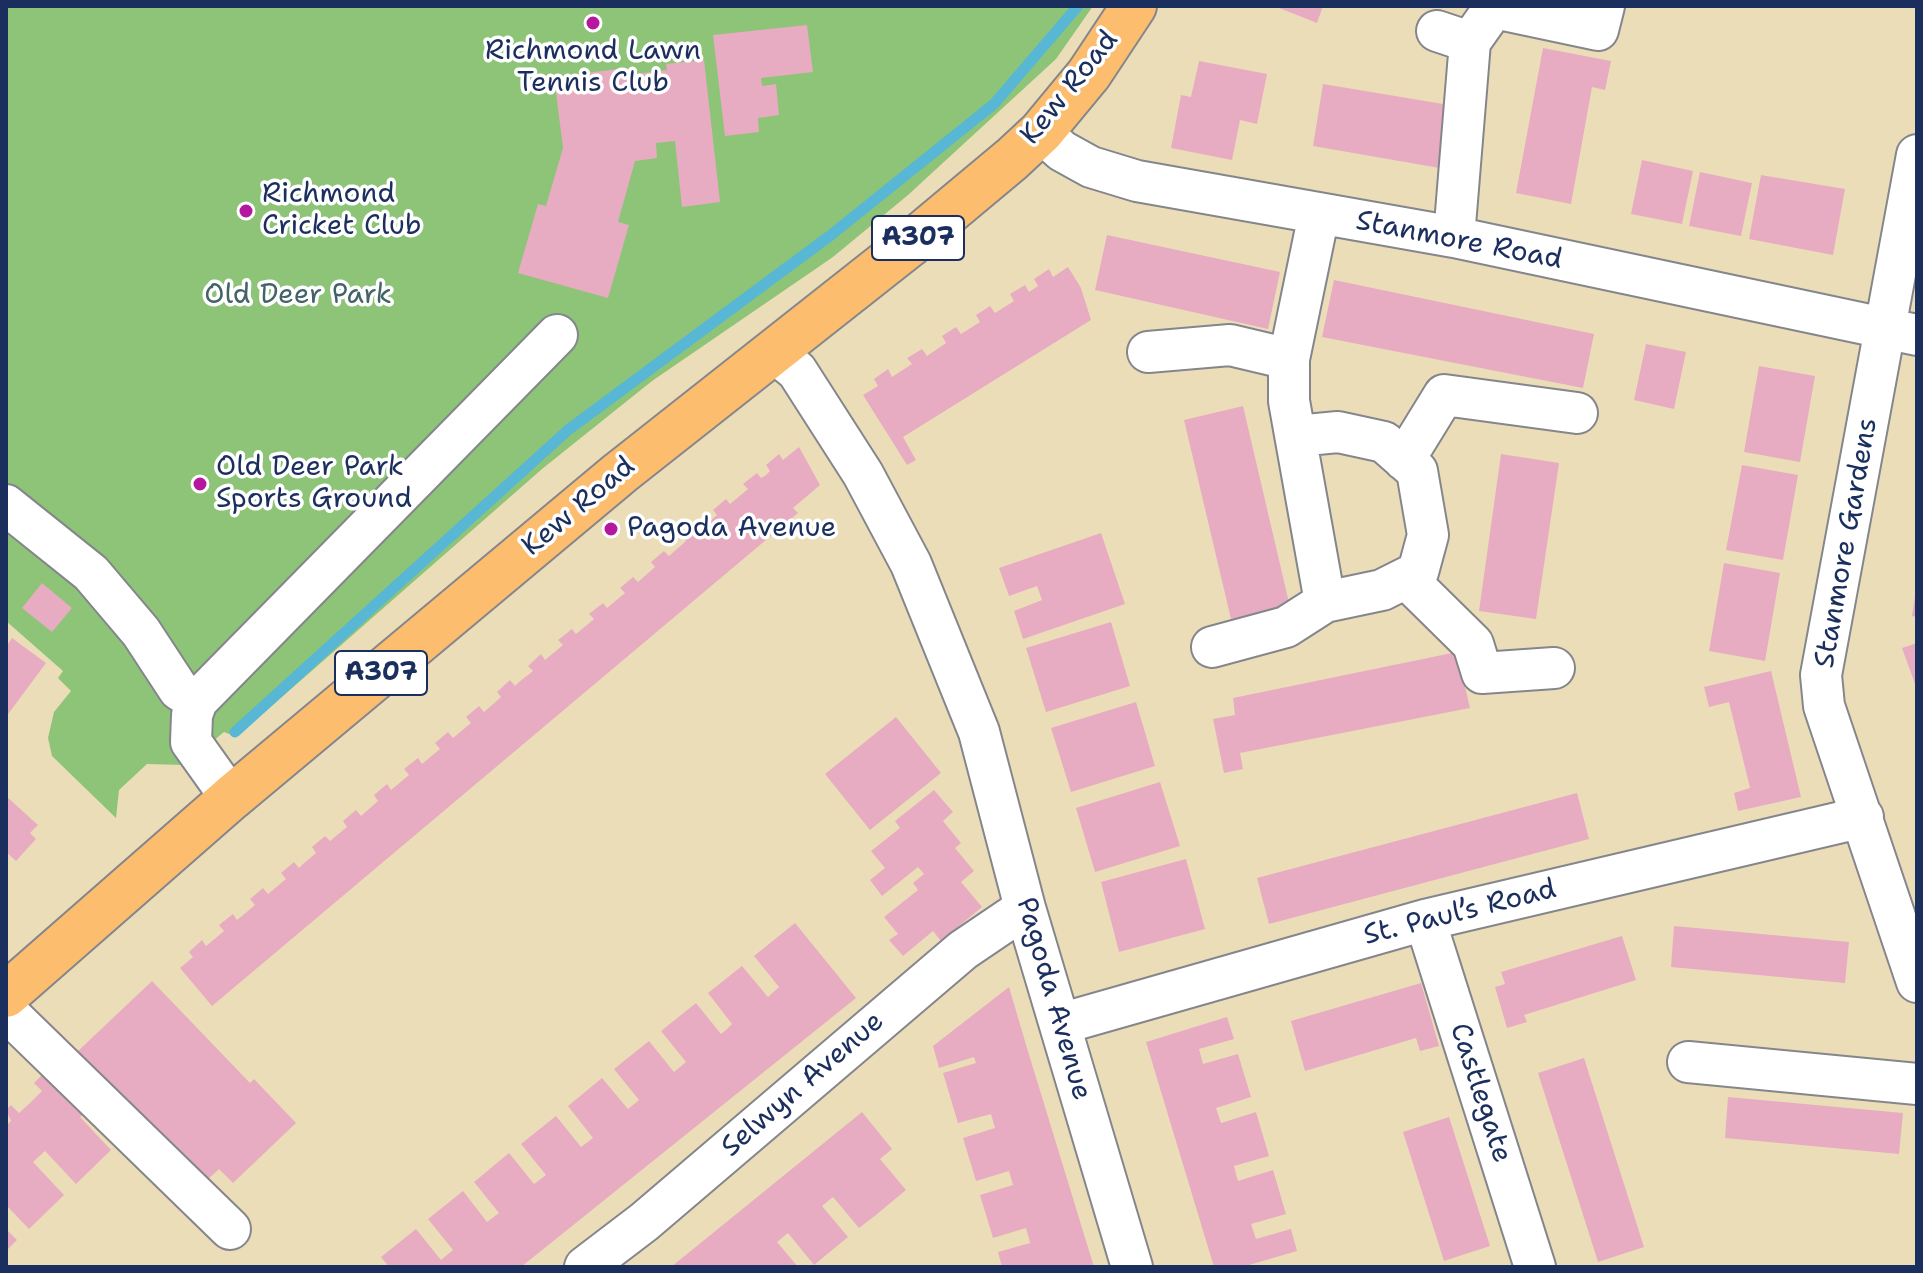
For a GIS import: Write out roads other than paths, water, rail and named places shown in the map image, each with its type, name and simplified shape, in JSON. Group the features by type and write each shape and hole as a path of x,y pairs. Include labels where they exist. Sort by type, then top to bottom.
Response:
{"main road":[{"name":"Kew Road","path":"6,995 231,798 681,422 909,245 1041,132 1096,65 1134,6"}],"street":[{"path":"1454,237 1453,37 1494,8 1598,30 1604,6"},
{"name":"Stanmore Road","path":"1041,132 1070,156 1110,174 1183,191 1454,237 1902,332"},
{"name":"Stanmore Gardens","path":"1917,155 1902,332 1821,675 1824,706 1917,982"},
{"path":"1319,214 1289,359 1289,401 1325,602"},
{"path":"231,798 191,742 192,715 197,701 557,335"},
{"path":"1148,352 1230,345 1289,359"},
{"name":"Pagoda Avenue","path":"774,352 797,371 863,474 911,564 979,732 1025,908 1132,1267"},
{"path":"1404,460 1444,395 1577,413"},
{"path":"1212,647 1286,627 1325,602 1382,590 1418,572 1428,535 1417,471 1384,442 1338,432 1296,436"},
{"path":"6,505 91,573 141,632 179,690 197,701"},
{"path":"1406,578 1473,644 1482,673 1554,668"},
{"name":"St. Paul’s Road","path":"1060,1024 1425,920 1863,817"},
{"name":"Selwyn Avenue","path":"585,1267 644,1222 987,931 1025,908"},
{"name":"Castlegate","path":"1425,920 1535,1267"},
{"path":"6,1011 230,1229"},
{"path":"1688,1062 1917,1084"}],"waterway":[{"path":"235,732 568,430 831,235 994,104 1078,6"}],"place":[{"name":"Richmond Lawn Tennis Club","path":"593,23"},
{"name":"Richmond Cricket Club","path":"246,211"},
{"name":"Old Deer Park Sports Ground","path":"200,484"},
{"name":"Pagoda Avenue","path":"611,529"}],"park label":[{"name":"Old Deer Park","path":"298,296"}]}
